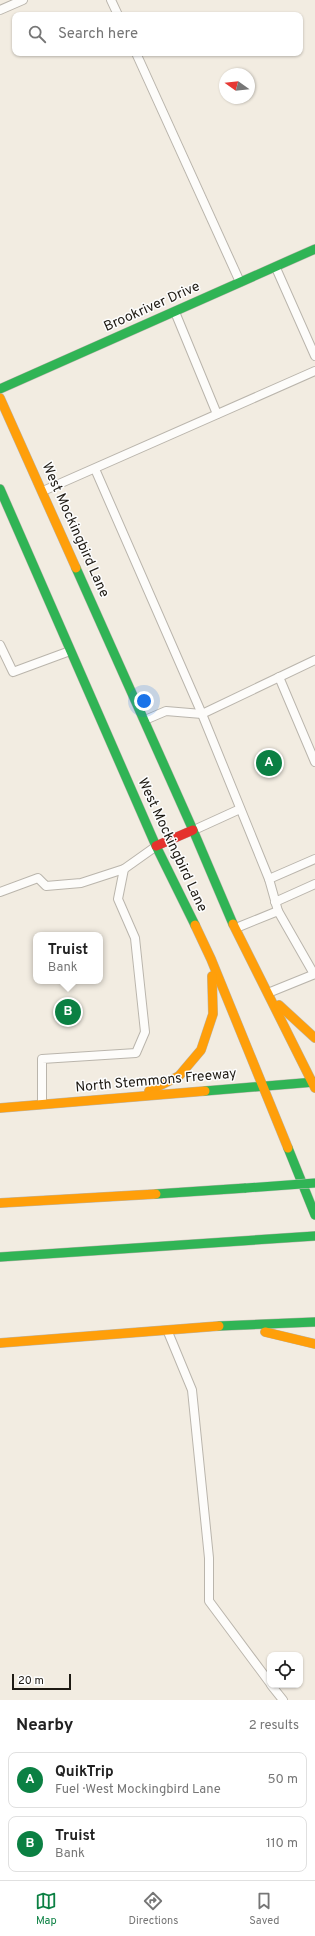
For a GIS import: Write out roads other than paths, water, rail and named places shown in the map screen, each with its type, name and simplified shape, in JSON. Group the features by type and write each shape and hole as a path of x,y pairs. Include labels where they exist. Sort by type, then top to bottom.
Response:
{"main road":[{"name":"Brookriver Drive","path":"0,389 315,250"},
{"name":"West Mockingbird Lane","path":"0,398 193,830 234,929 314,1084"},
{"name":"West Mockingbird Lane","path":"0,489 156,846 211,959 261,1086 315,1215"},
{"path":"156,846 193,830"},
{"path":"140,1096 179,1076 201,1050 213,1014 211,959"},
{"path":"269,996 315,1038"},
{"name":"North Stemmons Freeway","path":"0,1108 261,1086 314,1084"},
{"path":"0,1203 315,1183"},
{"path":"0,1256 315,1236"},
{"path":"0,1343 230,1325 315,1322"},
{"path":"230,1325 315,1344"}],"lane":[{"path":"0,10 23,0"},
{"path":"111,0 117,12"},
{"path":"137,56 240,283"},
{"path":"276,267 315,356"},
{"path":"175,312 217,414"},
{"path":"42,492 315,371"},
{"path":"94,469 202,714 269,879 278,911 314,974 269,996"},
{"path":"0,644 13,672 70,651"},
{"path":"144,720 166,711 202,714 315,660"},
{"path":"278,677 315,762"},
{"path":"193,830 240,809"},
{"path":"0,892 38,878 46,886 81,883 124,868 156,846"},
{"path":"269,879 315,859"},
{"path":"42,1104 42,1058 136,1053 145,1032 135,938 118,899 124,868"},
{"path":"275,902 315,884"},
{"path":"234,929 278,911"},
{"path":"168,1330 192,1390 209,1558 209,1601 267,1679"},
{"path":"274,1688 283,1700"}],"place":[{"name":"QuikTrip","path":"269,763"},
{"name":"Truist","path":"68,1012"}]}
